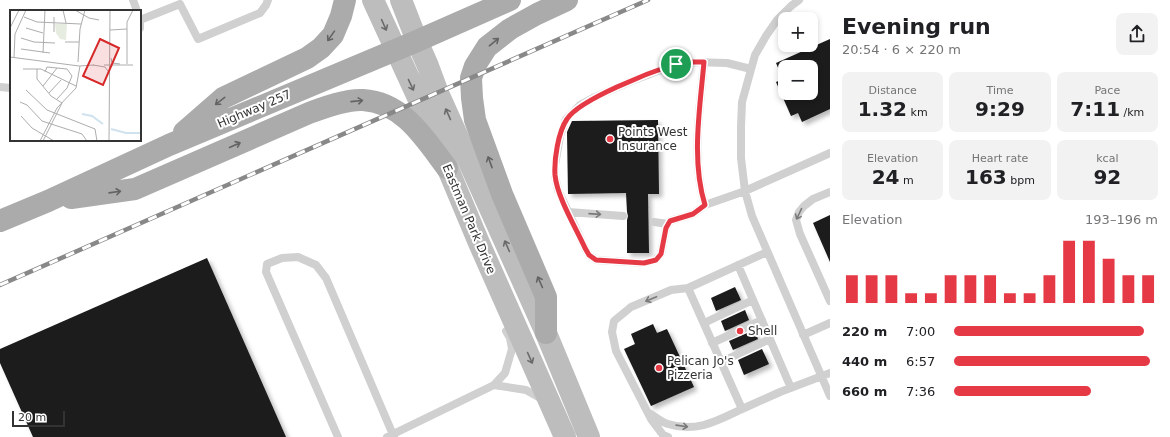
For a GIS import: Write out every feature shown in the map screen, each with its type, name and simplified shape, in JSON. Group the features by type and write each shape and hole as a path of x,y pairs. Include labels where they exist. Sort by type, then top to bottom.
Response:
{"main road":[{"path":"169,145 223,98 307,58 321,48 333,35 346,0"},
{"name":"Highway 257","path":"0,221 48,201 169,145 510,0"},
{"path":"546,333 546,297 502,194 475,120 471,78 475,66 493,42 510,29 567,0"},
{"path":"48,201 135,189 330,105 362,100 377,102 396,110 422,134 447,168"}],"street":[{"name":"Eastman Park Drive","path":"373,0 419,100 478,249 565,437"},
{"name":"Eastman Park Drive","path":"401,0 416,41 428,66 438,93 546,333 589,437"}],"lane":[{"path":"133,0 137,10"},
{"path":"141,20 179,2 198,39 260,13 268,0"},
{"path":"800,0 791,6 777,20 766,36 756,55 742,102 741,158 746,191 752,216 830,396"},
{"path":"751,69 727,63 690,62 676,64 629,82 580,105 566,119 560,136 555,170 558,190 589,255 596,260 644,263 656,260 661,254 666,228 670,221 693,214 705,205 746,191 830,153"},
{"path":"704,62 698,149 700,192 705,205"},
{"path":"0,87 10,88"},
{"path":"830,192 813,199 804,206 799,212 796,220 800,234 830,301"},
{"path":"568,212 622,216"},
{"path":"654,222 668,224"},
{"path":"668,437 664,435 651,419 616,351 612,332 614,321 631,307 672,290 688,288 767,252"},
{"path":"338,437 266,272 267,264 282,258 298,257 316,265 326,278 392,436 494,385 505,373 512,349 510,338 504,324"},
{"path":"738,265 791,388"},
{"path":"688,288 742,409"},
{"path":"704,323 753,300"},
{"path":"712,343 762,320"},
{"path":"803,335 830,324"},
{"path":"721,362 770,339"},
{"path":"647,411 666,423 685,428 702,425 830,373"},
{"path":"494,385 526,390 550,403"}],"building":[{"path":"830,39 830,109 802,122 798,113 791,116 784,100 818,100 818,60 783,60 801,52 818,52 818,44"},
{"path":"658,120 659,194 648,194 649,253 627,253 628,216 626,193 568,194 567,132 572,121"},
{"path":"830,215 830,262 813,223"},
{"path":"207,258 286,437 33,437 0,363 0,349"},
{"path":"735,287 741,300 716,311 711,298"},
{"path":"745,310 749,320 725,331 721,321"},
{"name":"Pelican Jo's Pizzeria","path":"653,324 657,333 667,329 694,387 651,406 624,349 635,344 631,334"},
{"path":"754,330 758,339 733,350 729,341"},
{"path":"762,349 769,364 744,375 738,360"}],"railway":[{"path":"0,285 648,0"}],"place":[{"name":"Points West Insurance","path":"610,139"},
{"name":"Shell","path":"740,331"},
{"name":"Pelican Jo's Pizzeria","path":"659,368"}],"route":[{"path":"704,62 698,149 700,192 705,205 693,214 670,221 666,228 661,254 656,260 644,263 596,260 589,255 585,248 558,190 555,176 555,165 560,136 566,119 580,105 593,98 676,64 704,62"}]}
